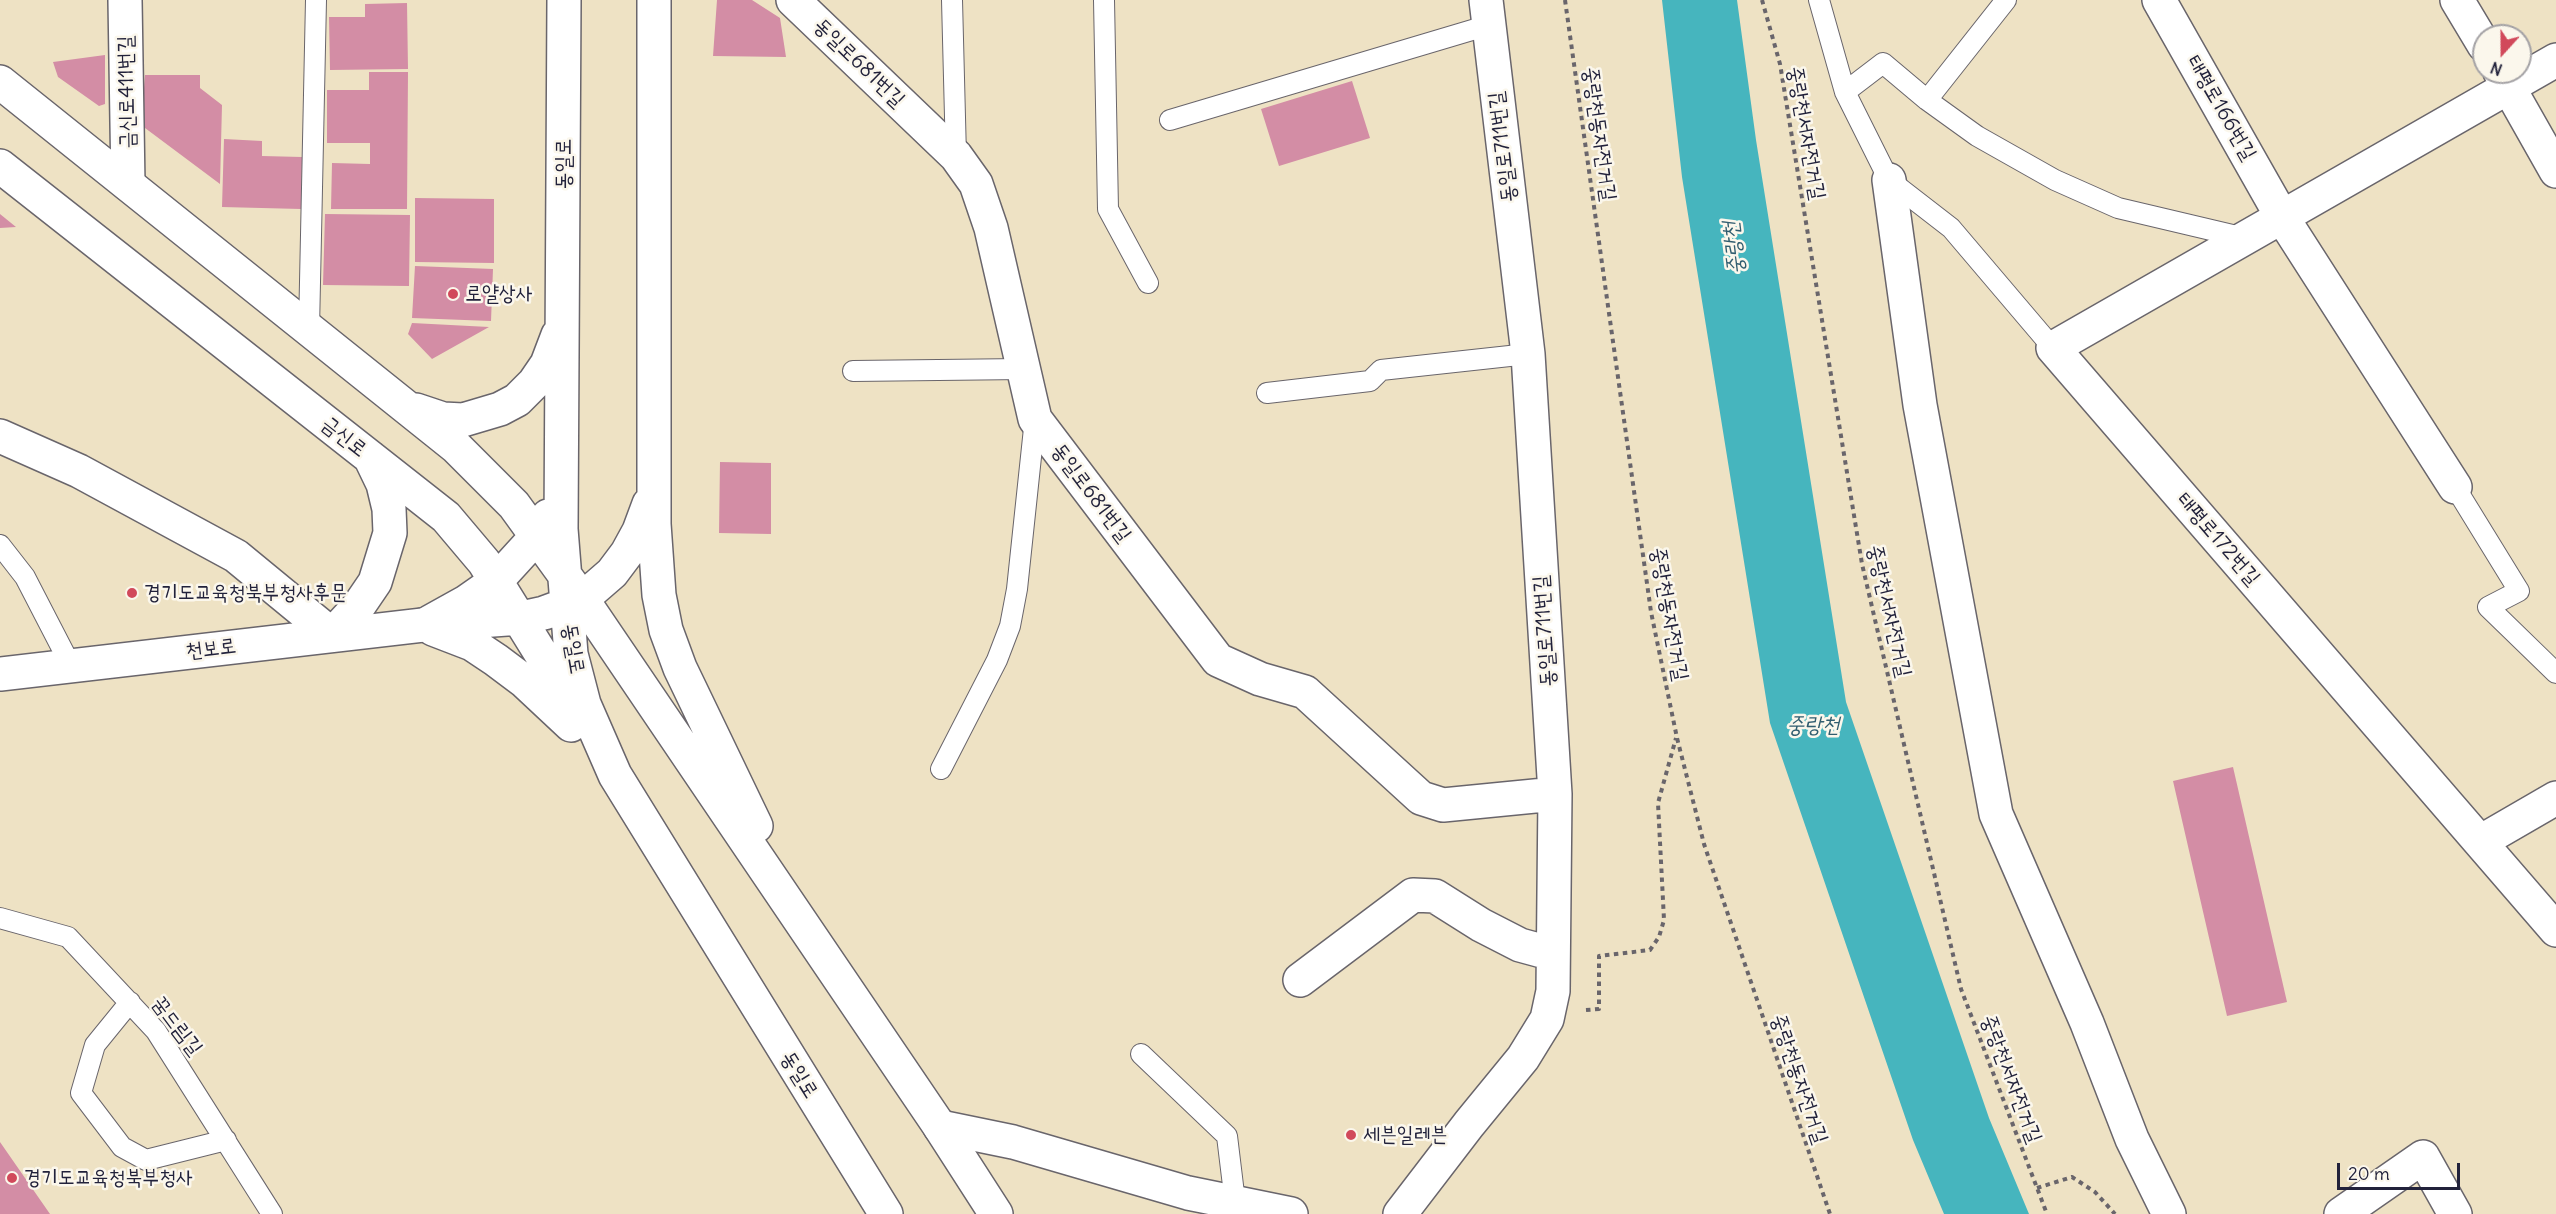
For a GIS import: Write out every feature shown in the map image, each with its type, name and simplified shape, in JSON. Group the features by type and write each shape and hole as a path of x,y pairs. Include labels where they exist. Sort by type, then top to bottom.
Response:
{"street":[{"name":"금신로411번길","path":"125,0 128,184"},
{"name":"동일로","path":"563,571 564,0"},
{"path":"654,0 656,562 666,630 684,677 807,930"},
{"name":"동일로681번길","path":"793,0 956,156 976,184 991,228 1035,419 1218,660 1260,679 1305,692 1421,798 1443,805 1555,794"},
{"name":"태평로166번길","path":"2159,0 2282,217"},
{"path":"2457,0 2472,25"},
{"name":"동일로711번길","path":"1400,1214 1468,1124 1523,1058 1547,1019 1553,991 1555,794 1528,354 1487,12"},
{"path":"2532,69 2556,60"},
{"path":"0,81 456,447 514,505 538,535 563,571 582,610 627,553 648,508 655,467"},
{"path":"2053,348 2282,217 2496,84"},
{"path":"2507,84 2556,171"},
{"name":"금신로","path":"0,166 446,517 496,581 615,775"},
{"path":"1889,180 1920,405 1996,814 2087,1023 2133,1140 2169,1214"},
{"path":"2282,217 2455,487"},
{"path":"402,403 443,419 464,420 482,416 517,400 534,383 547,364 563,315"},
{"name":"태평로172번길","path":"2053,348 2556,930"},
{"path":"0,436 79,471 236,556 332,635 358,607 375,582 390,533 389,509 383,484 369,456"},
{"path":"423,625 466,602 496,581 538,535 557,495 562,446"},
{"name":"동일로","path":"582,610 571,654 584,704 615,775 886,1214"},
{"name":"동일로","path":"582,610 807,930 996,1214"},
{"name":"천보로","path":"0,674 332,635 582,610"},
{"path":"423,625 472,644 524,681 556,709 615,775"},
{"path":"2480,842 2556,798"},
{"path":"1300,980 1413,895 1435,896 1481,925 1520,945 1553,954"},
{"path":"940,1127 1013,1142 1188,1193 1291,1214"},
{"path":"2341,1214 2423,1157 2455,1214"}],"lane":[{"path":"309,329 316,0"},
{"path":"952,0 956,156"},
{"path":"1104,0 1108,209 1148,283"},
{"path":"1819,0 1845,92 1889,180 1951,228 2053,348"},
{"path":"1927,100 2006,0"},
{"path":"1170,120 1487,12"},
{"path":"1845,92 1883,63 1927,100 1977,136 2055,180 2118,208 2245,238"},
{"path":"1267,393 1370,381 1381,370 1528,354"},
{"path":"853,371 1023,369"},
{"path":"941,769 997,660 1010,626 1018,578 1035,419"},
{"path":"2455,487 2519,591 2488,608 2556,673"},
{"path":"0,545 25,577 71,666"},
{"name":"꿈드림길","path":"0,918 68,936 130,1002 156,1031 272,1214"},
{"path":"130,1002 95,1045 81,1093 122,1147 146,1160 225,1140"},
{"path":"1141,1054 1227,1136 1235,1202"}],"path":[{"name":"중랑천동자전거길","path":"1565,0 1651,612 1677,738 1704,844 1784,1085 1830,1214"},
{"name":"중랑천서자전거길","path":"1762,0 1780,64 1862,564 1961,989 2047,1214"},
{"path":"1578,1011 1599,1009 1599,956 1650,950 1659,937 1664,921 1658,803 1677,738"},
{"path":"2037,1188 2072,1178 2094,1192 2115,1214"}],"water":[{"name":"중랑천","path":"1662,0 1737,0 1756,140 1846,702 1989,1118 2029,1214 1944,1214 1913,1140 1770,723 1682,177"}],"building":[{"path":"717,0 752,0 780,18 786,57 713,56"},
{"path":"407,3 408,69 330,70 329,17 365,17 365,4"},
{"path":"105,55 105,104 99,106 58,77 53,62"},
{"path":"369,72 408,72 407,209 331,209 332,163 370,164 370,143 327,143 327,90 369,90"},
{"path":"145,75 200,75 200,88 222,105 220,184 141,125"},
{"path":"1352,81 1370,138 1279,166 1261,109"},
{"path":"224,139 262,141 262,156 302,157 301,209 222,207"},
{"path":"415,198 494,199 494,263 415,262"},
{"path":"0,214 16,227 0,228"},
{"path":"325,214 410,215 409,286 323,285"},
{"name":"로얄상사","path":"415,266 493,269 491,321 412,318"},
{"path":"412,323 489,327 432,359 408,334"},
{"path":"720,462 771,463 771,534 719,533"},
{"path":"2233,767 2287,1002 2227,1016 2173,781"},
{"name":"경기도교육청북부청사","path":"0,1142 50,1214 0,1214"}],"place":[{"name":"로얄상사","path":"453,294"},
{"name":"경기도교육청북부청사후문","path":"132,593"},
{"name":"세븐일레븐","path":"1351,1135"},
{"name":"경기도교육청북부청사","path":"12,1178"}]}
